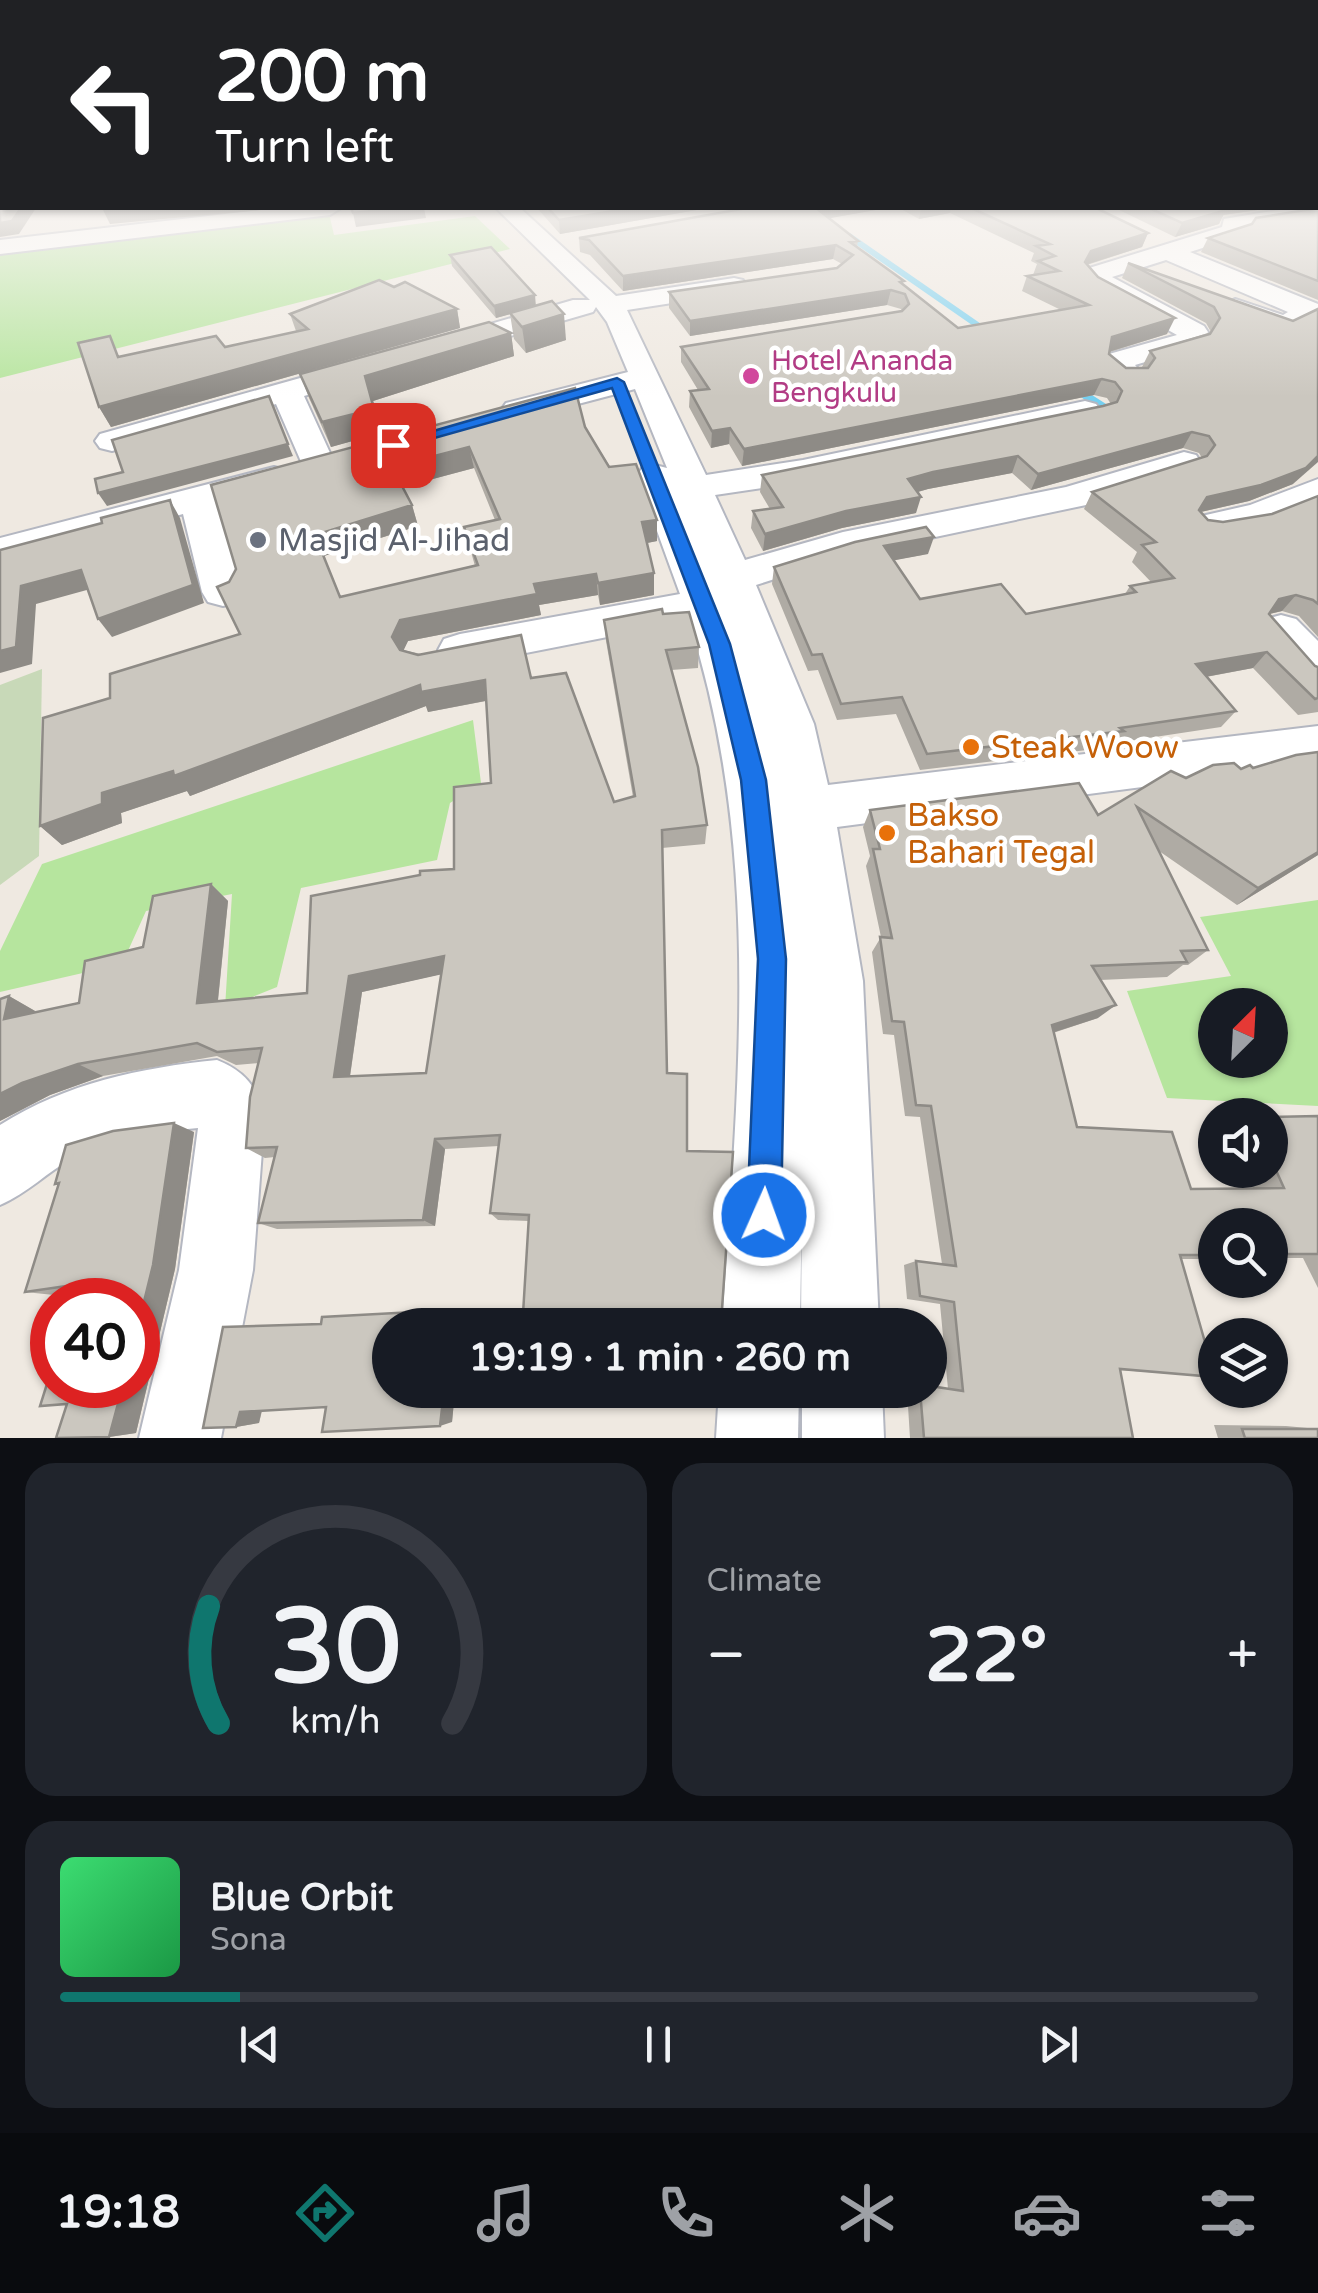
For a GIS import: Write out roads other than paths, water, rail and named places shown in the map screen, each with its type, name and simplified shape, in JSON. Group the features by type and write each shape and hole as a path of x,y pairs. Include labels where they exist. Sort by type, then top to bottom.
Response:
{"street":[{"path":"564,263 643,367 691,488 718,591 719,644 754,780 772,959 762,1308"},
{"path":"1127,263 1099,271 1095,278 1185,325 1194,336 1120,360 1120,368 1128,374"},
{"path":"1201,263 1310,311 1285,325"},
{"path":"1124,264 1318,336"},
{"path":"112,441 596,305 759,282"},
{"path":"486,419 643,367"},
{"path":"643,367 718,591 790,724 808,809 834,981 840,1308"},
{"path":"286,391 318,466"},
{"path":"691,488 803,471 1095,410"},
{"path":"0,559 0,551 356,456"},
{"path":"425,656 718,591 844,544 1073,497 1184,462"},
{"path":"1238,519 1318,490"},
{"path":"196,498 223,592"},
{"path":"1281,630 1318,668"},
{"path":"808,809 1318,746"},
{"path":"0,1170 43,1134 129,1104 218,1094 225,1100 232,1111 231,1146 216,1270 180,1438"},
{"path":"758,1438 759,1408"},
{"path":"842,1408 842,1438"}],"waterway":[{"path":"888,263 986,331"},
{"path":"1077,390 1116,415"}],"place":[{"name":"Hotel Ananda Bengkulu","path":"751,376"},
{"name":"Masjid Al-Jihad","path":"258,540"},
{"name":"Steak Woow","path":"971,747"},
{"name":"Bakso Bahari Tegal","path":"887,833"}]}
